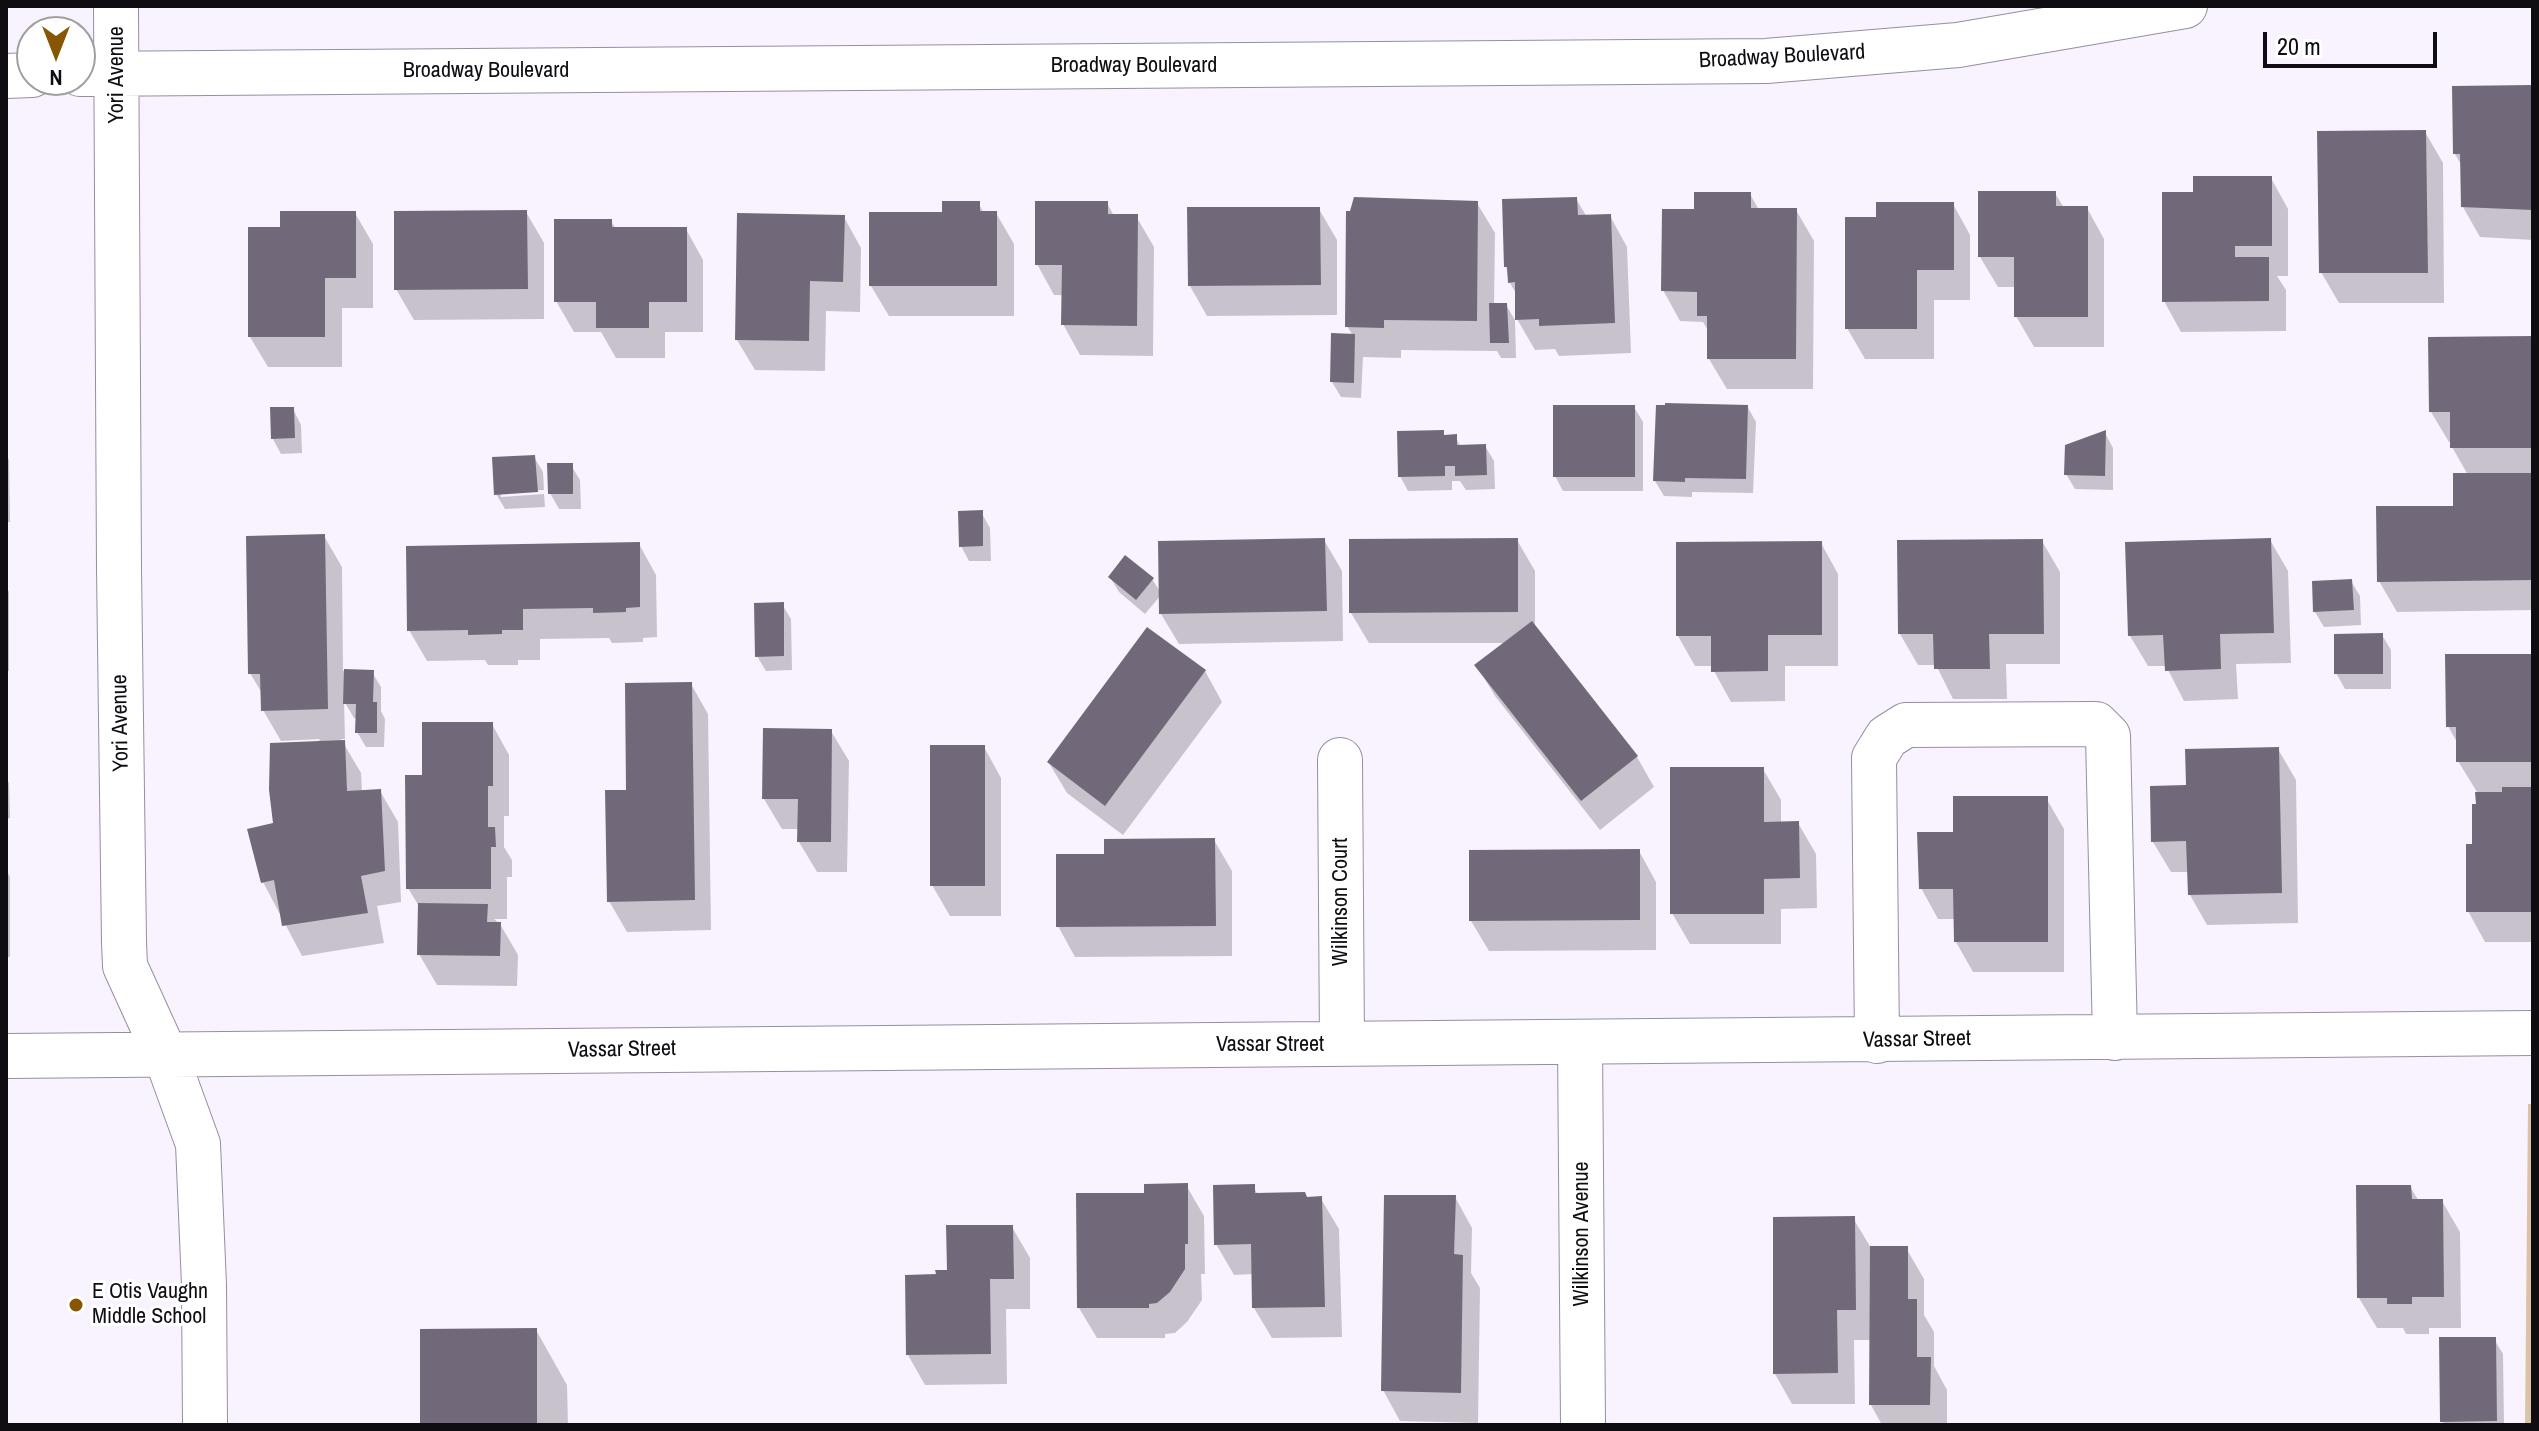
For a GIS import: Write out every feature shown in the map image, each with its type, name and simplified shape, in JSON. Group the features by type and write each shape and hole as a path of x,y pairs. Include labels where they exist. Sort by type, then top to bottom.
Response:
{"street":[{"name":"Yori Avenue","path":"116,6 98,74 125,966 166,1056 198,1144 204,1285 205,1425"},
{"name":"Broadway Boulevard","path":"98,74 1766,61 1958,45 2185,6"},
{"path":"1877,1041 1874,758 1887,737 1906,725 2096,724 2108,736 2115,1038"},
{"name":"Wilkinson Court","path":"1340,760 1342,1044"},
{"name":"Vassar Street","path":"6,1056 2533,1033"},
{"name":"Wilkinson Avenue","path":"1580,1043 1583,1425"}],"shaded area":[{"path":"2528,1104 2533,1104 2533,1425 2525,1425"}],"building":[{"path":"2532,85 2533,210 2461,207 2460,154 2453,154 2452,86"},
{"path":"2426,130 2428,273 2319,273 2317,131"},
{"path":"2193,176 2272,176 2272,246 2235,246 2235,257 2269,257 2269,301 2162,302 2162,192 2193,192"},
{"path":"1978,191 2056,191 2056,206 2088,206 2088,317 2014,317 2014,257 1978,257"},
{"path":"1694,192 1751,192 1751,208 1797,208 1796,359 1707,359 1707,316 1697,316 1697,292 1661,291 1662,209 1694,209"},
{"path":"1354,197 1478,201 1477,321 1384,320 1384,328 1345,327 1346,211 1350,211"},
{"path":"1577,197 1578,215 1611,214 1615,323 1539,326 1539,319 1515,320 1515,282 1508,283 1507,267 1504,267 1502,199"},
{"path":"942,201 980,201 980,211 997,211 997,286 869,286 869,212 942,212"},
{"path":"1035,201 1108,201 1108,214 1138,214 1137,326 1061,325 1062,265 1035,265"},
{"path":"1876,202 1954,202 1954,270 1917,270 1917,329 1845,329 1845,217 1876,217"},
{"path":"1187,207 1320,207 1321,285 1188,286"},
{"path":"527,210 528,289 394,290 394,211"},
{"path":"280,211 356,211 356,278 325,278 325,337 248,337 248,227 280,227"},
{"path":"737,213 845,215 843,282 810,281 809,341 735,340"},
{"path":"554,219 612,219 612,227 687,227 687,302 649,302 649,328 596,328 596,302 554,302"},
{"path":"1489,303 1507,303 1509,343 1490,343"},
{"path":"1331,333 1355,334 1354,383 1330,382"},
{"path":"2533,336 2533,448 2450,448 2450,412 2429,412 2428,337"},
{"path":"1553,405 1635,405 1635,477 1553,477"},
{"path":"1656,405 1748,405 1746,479 1653,481"},
{"path":"270,407 294,407 295,438 271,439"},
{"path":"1444,430 1444,435 1457,434 1457,445 1486,444 1487,475 1455,476 1455,466 1445,466 1445,476 1398,477 1397,431"},
{"path":"2106,430 2105,476 2064,475 2065,445"},
{"path":"535,455 538,492 494,495 492,457"},
{"path":"547,463 573,463 573,494 548,494"},
{"path":"2453,473 2533,473 2533,580 2377,582 2376,506 2453,506"},
{"path":"983,510 983,546 959,547 958,511"},
{"path":"325,534 328,709 261,711 260,674 248,674 246,536"},
{"path":"1325,538 1327,611 1159,614 1158,541"},
{"path":"1518,538 1518,612 1349,613 1349,539"},
{"path":"2271,538 2274,633 2220,634 2221,669 2165,671 2163,635 2128,636 2125,542"},
{"path":"2043,539 2044,634 1989,634 1990,669 1934,669 1933,634 1898,634 1897,540"},
{"path":"1822,541 1822,635 1768,635 1768,671 1711,672 1711,636 1676,636 1676,542"},
{"path":"640,542 640,607 626,608 626,612 593,613 593,608 523,609 523,630 502,630 502,634 468,635 468,630 407,631 406,546"},
{"path":"1125,555 1154,578 1136,600 1108,577"},
{"path":"2352,579 2354,610 2313,612 2312,581"},
{"path":"784,602 784,656 755,657 754,603"},
{"path":"1532,621 1638,756 1581,801 1474,665"},
{"path":"1147,627 1206,670 1105,806 1047,762"},
{"path":"2383,633 2383,674 2334,674 2334,634"},
{"path":"2445,654 2533,654 2533,762 2456,762 2456,727 2446,727"},
{"path":"344,669 374,670 373,702 377,702 377,733 355,733 356,704 343,704"},
{"path":"692,682 695,900 607,902 605,790 626,790 625,683"},
{"path":"422,722 493,722 493,786 488,786 488,827 495,827 496,847 491,847 491,889 406,889 405,775 422,775"},
{"path":"763,728 832,729 831,842 797,842 798,799 762,799"},
{"path":"345,740 347,791 381,789 385,871 361,876 368,913 282,926 274,880 261,883 247,829 273,823 269,790 270,743"},
{"path":"930,745 985,745 985,886 930,886"},
{"path":"2279,747 2282,893 2188,895 2186,841 2151,842 2150,786 2186,785 2185,749"},
{"path":"1670,767 1764,767 1764,822 1799,821 1800,878 1764,879 1764,914 1670,914"},
{"path":"2502,787 2533,787 2533,912 2466,912 2466,844 2472,844 2475,792 2502,792"},
{"path":"1953,796 2048,796 2048,942 1954,942 1953,889 1919,889 1917,832 1953,832"},
{"path":"1215,838 1216,926 1056,927 1056,854 1104,854 1104,839"},
{"path":"1640,849 1640,920 1469,921 1469,850"},
{"path":"418,903 488,904 487,922 501,922 500,956 417,955"},
{"path":"1188,1183 1185,1269 1170,1292 1157,1303 1149,1304 1149,1308 1077,1308 1076,1193 1144,1193 1144,1184"},
{"path":"1255,1184 1255,1193 1305,1192 1307,1197 1322,1196 1325,1307 1252,1308 1251,1244 1214,1245 1213,1185"},
{"path":"2356,1185 2411,1185 2412,1199 2443,1199 2444,1297 2412,1297 2412,1304 2387,1304 2387,1298 2357,1298"},
{"path":"1384,1195 1456,1195 1454,1254 1463,1255 1461,1393 1381,1391"},
{"path":"1855,1216 1856,1310 1837,1310 1838,1373 1773,1374 1773,1217"},
{"path":"946,1225 1013,1225 1014,1279 990,1279 991,1354 906,1355 905,1275 936,1274 935,1270 947,1270"},
{"path":"1870,1246 1908,1246 1908,1299 1917,1299 1917,1357 1931,1357 1930,1405 1869,1405"},
{"path":"537,1328 537,1425 420,1425 420,1329"},
{"path":"2439,1337 2496,1337 2497,1421 2440,1422"}],"place":[{"name":"E Otis Vaughn Middle School","path":"76,1305"}]}
